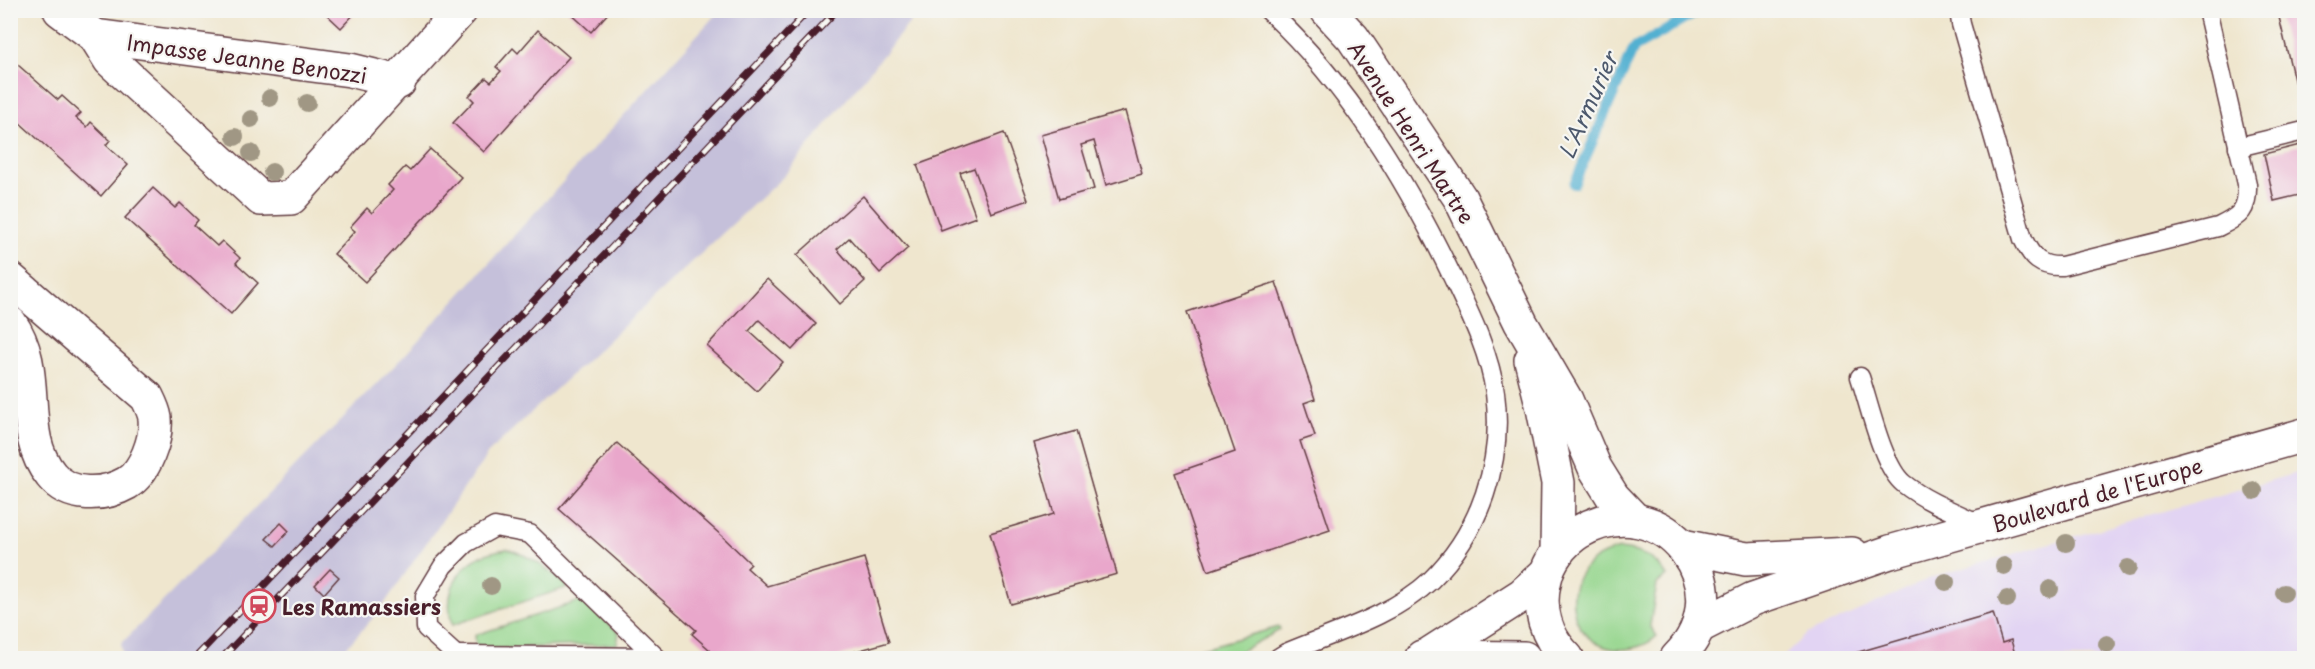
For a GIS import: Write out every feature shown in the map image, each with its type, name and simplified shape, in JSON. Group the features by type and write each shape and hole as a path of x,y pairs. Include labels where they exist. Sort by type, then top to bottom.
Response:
{"street":[{"name":"Impasse Jeanne Benozzi","path":"60,10 95,36 110,60 261,199 291,198 399,82 461,10"},
{"name":"Avenue Henri Martre","path":"1327,10 1353,38 1460,198 1521,324 1566,399 1595,468 1613,497 1635,520"},
{"name":"Impasse Jeanne Benozzi","path":"95,36 350,70 399,82"},
{"path":"10,279 147,397 155,416 154,436 147,460 129,482 107,491 85,493 68,488 52,477 40,458 33,436 27,357 10,322"},
{"name":"Avenue Henri Martre","path":"1521,324 1543,408 1558,483 1552,562 1542,592 1542,611 1547,631 1557,648 1567,658"},
{"name":"Boulevard de l'Europe","path":"1698,627 1753,599 1890,552 2304,435"},
{"path":"1421,658 1522,595 1573,536 1592,525 1613,520 1635,520 1653,525 1682,546 1694,563 1701,584 1703,606 1693,638 1678,658"},
{"name":"Boulevard de l'Europe","path":"1682,546 1746,559 1890,552"},
{"path":"1421,658 1524,658"}],"lane":[{"path":"1268,10 1324,69 1378,140 1426,221 1465,304 1482,347 1495,393 1496,438 1491,482 1476,517 1456,551 1431,580 1400,605 1278,658"},
{"path":"1959,10 1960,24 2023,239 2038,262 2050,266 2062,266 2218,227 2243,211 2247,198 2247,184 2207,10"},
{"path":"2238,147 2304,131"},
{"path":"1860,377 1884,454 1902,483 1932,502 1984,526"},
{"path":"495,527 530,534 656,658 458,657 426,628 425,596 443,566 466,543 495,527"}],"shaded area":[{"path":"719,11 919,11 784,176 490,451 380,610 337,658 123,658 121,644 405,355"},
{"path":"2304,471 2304,658 1782,658 1807,634 1933,577"}],"green space":[{"path":"507,549 533,560 569,587 452,625 450,596 460,573 480,557"},
{"path":"1620,549 1647,556 1658,564 1667,576 1657,584 1650,626 1657,636 1633,648 1611,648 1593,641 1580,627 1574,610 1574,591 1581,573 1596,558"},
{"path":"583,600 619,633 617,644 485,649 476,647 475,635"},
{"path":"1279,627 1280,630 1228,658 1167,658"}],"building":[{"path":"322,10 358,10 341,28"},
{"path":"567,10 611,10 591,32"},
{"path":"2304,10 2304,122 2278,13"},
{"path":"538,30 569,57 484,152 453,123 474,101 469,96 486,78 491,82 501,71 496,67 513,48 518,53"},
{"path":"10,58 58,100 62,96 81,113 76,118 87,127 91,122 110,140 106,145 128,165 101,196 10,114"},
{"path":"1125,111 1142,174 1106,185 1094,141 1081,145 1094,189 1059,199 1041,135"},
{"path":"1004,133 1028,200 991,213 974,168 960,173 976,217 941,230 917,165"},
{"path":"2304,144 2304,194 2274,201 2264,154"},
{"path":"430,149 461,177 365,282 334,254 355,231 350,227 367,208 372,213 393,190 388,185 405,167 410,171"},
{"path":"153,188 175,208 180,203 198,220 194,225 217,246 222,241 240,258 236,263 258,283 231,314 125,218"},
{"path":"863,196 908,248 880,273 849,238 837,249 865,281 840,304 797,255"},
{"path":"767,279 816,324 792,350 759,320 749,331 783,362 757,391 707,346"},
{"path":"1276,282 1315,399 1304,403 1315,436 1300,441 1330,530 1208,571 1175,473 1235,452 1187,312"},
{"path":"1076,431 1117,574 1011,604 990,533 1054,514 1034,443"},
{"path":"617,443 722,536 751,564 747,568 767,586 864,558 889,642 832,658 719,658 692,634 696,630 559,509"},
{"path":"281,523 289,531 275,546 266,539"},
{"path":"330,569 339,577 324,594 315,585"},
{"path":"1993,613 2002,643 2011,640 2016,658 1838,658"}],"waterway":[{"name":"L'Armurier","path":"1574,184 1634,48 1702,10"}],"railway":[{"path":"195,658 809,10"},
{"path":"222,658 837,10"}],"place":[{"name":"Les Ramassiers","path":"259,606"}]}
